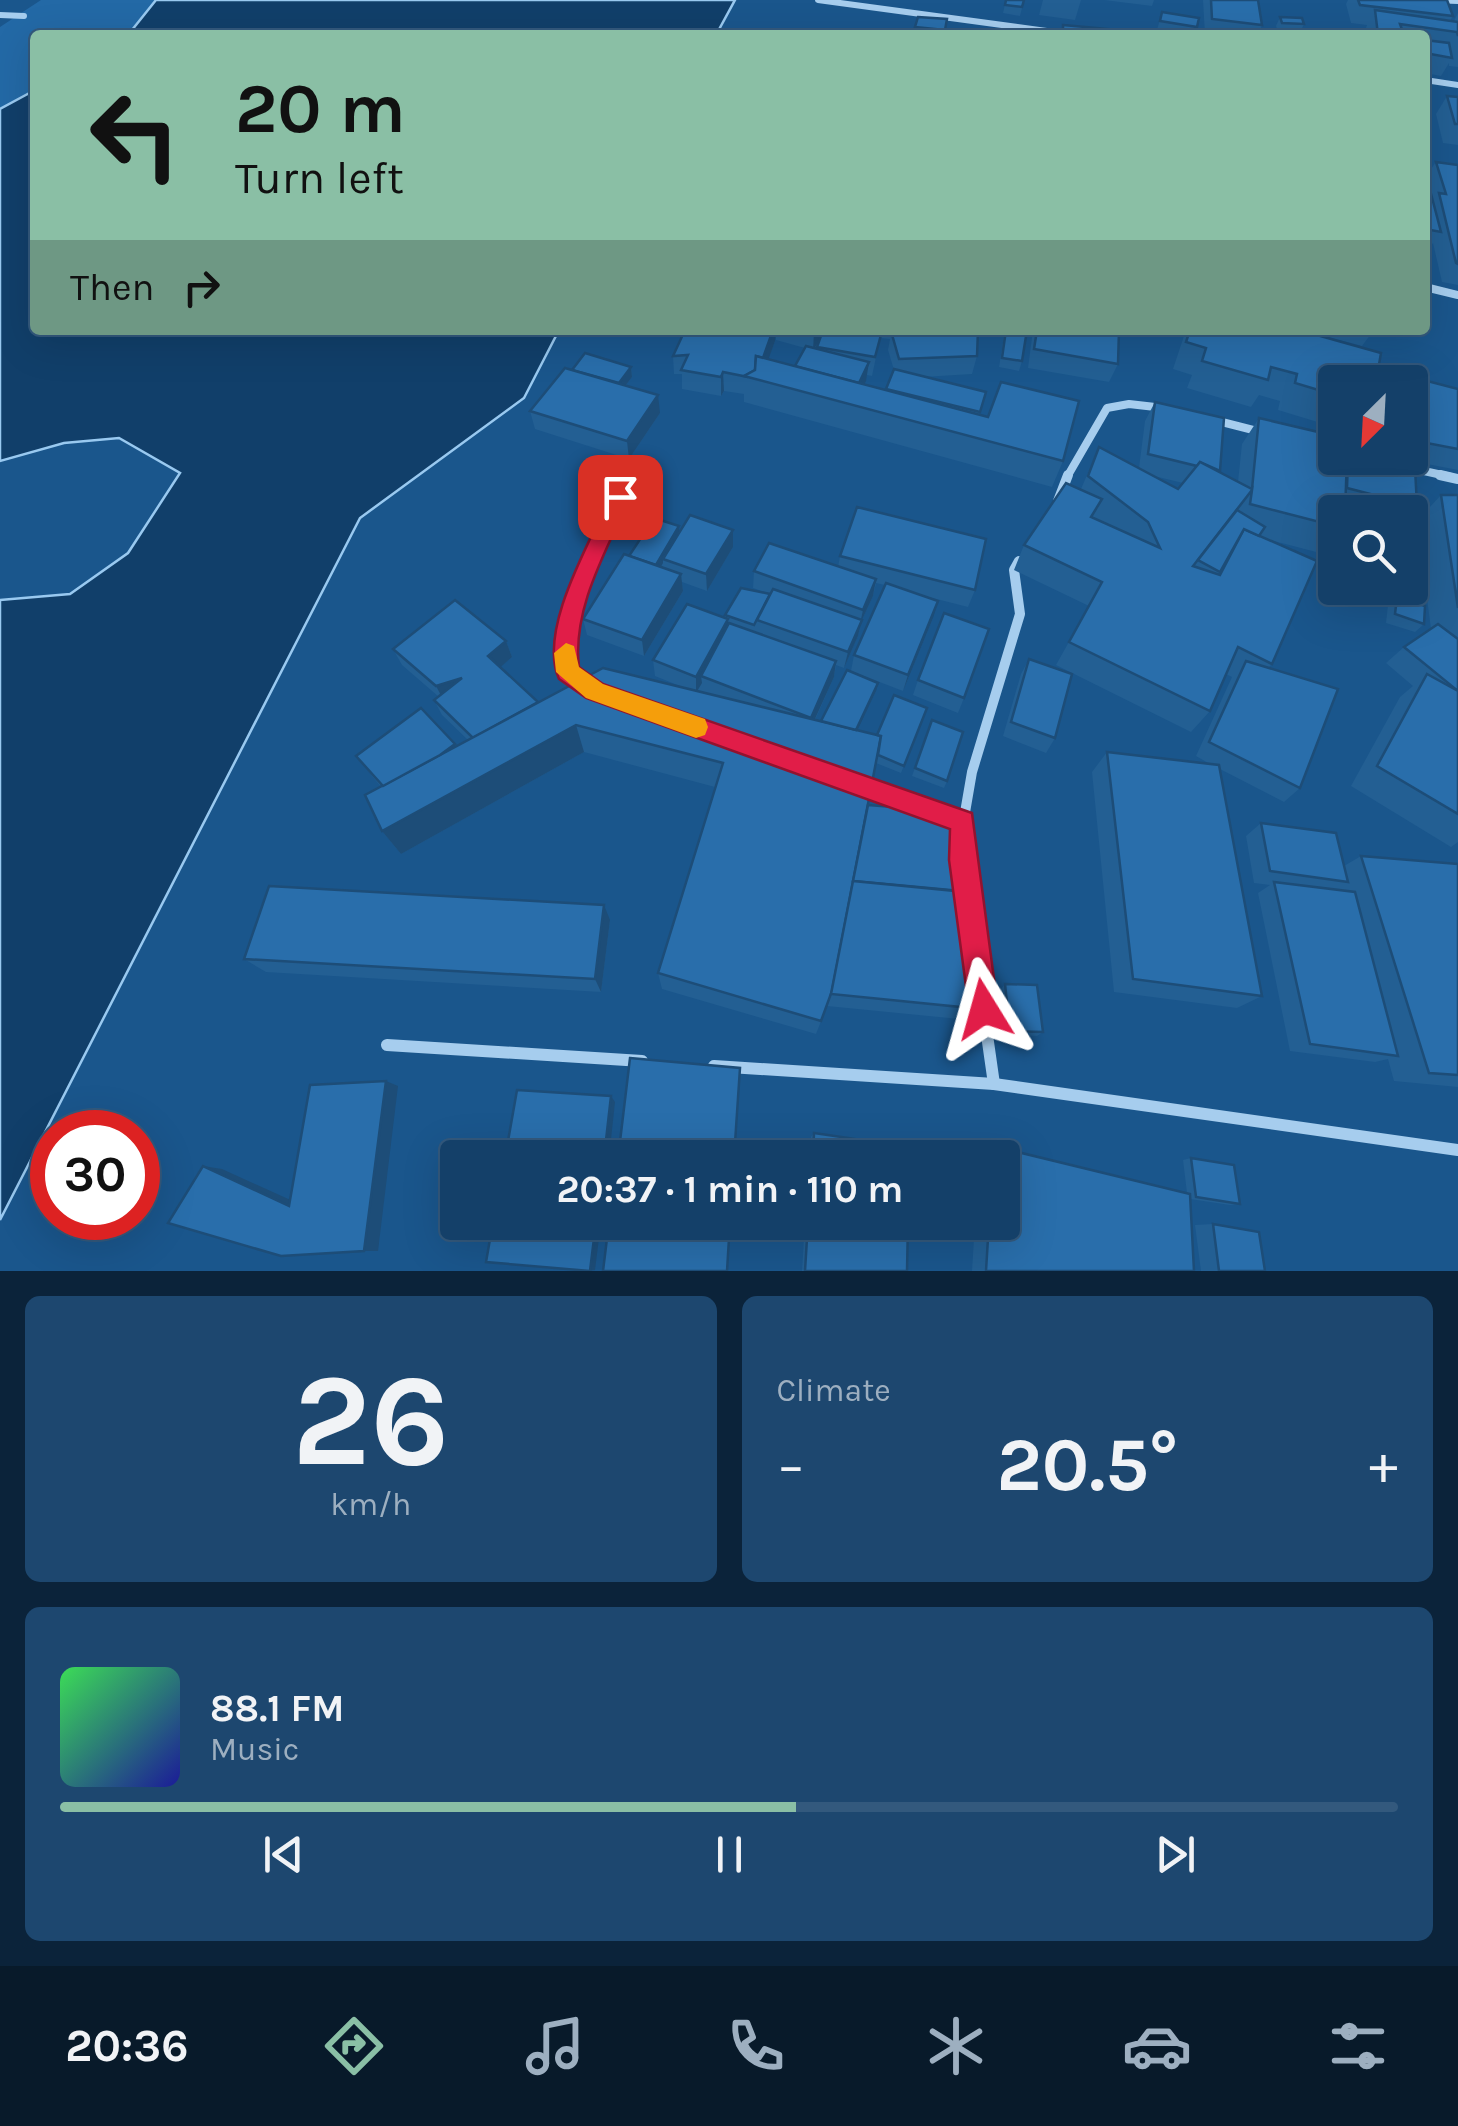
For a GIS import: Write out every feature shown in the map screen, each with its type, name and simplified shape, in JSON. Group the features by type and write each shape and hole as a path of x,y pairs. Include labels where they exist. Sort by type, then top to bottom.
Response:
{"street":[{"path":"818,0 1039,30"},
{"path":"1430,0 1458,1"},
{"path":"0,14 24,16"},
{"path":"1430,81 1458,84"},
{"path":"1430,288 1458,296"},
{"path":"1055,509 1072,463 1108,408 1129,404 1174,410"},
{"path":"1210,419 1281,436"},
{"path":"1428,472 1458,480"},
{"path":"610,696 568,672 565,644 574,604 620,497"},
{"path":"994,1084 962,860 963,822 972,772 1020,614 1014,570 1024,554"},
{"path":"852,782 963,822"},
{"path":"387,1045 661,1063"},
{"path":"700,1065 994,1084 1458,1150"}],"shaded area":[{"path":"41,0 156,0 132,30 30,30 30,93 0,109 0,27"},
{"path":"156,0 735,0 719,30 132,30"},
{"path":"30,93 30,335 556,335 524,398 360,518 56,1110 30,1110 30,1162 0,1220 0,600 70,594 128,553 180,473 119,438 64,443 0,461 0,109"}],"building":[{"path":"1006,0 1024,0 1022,7 1005,5"},
{"path":"1211,0 1258,0 1262,25 1212,19"},
{"path":"1358,0 1447,0 1453,16 1360,5"},
{"path":"1375,10 1458,22 1458,36 1457,32 1400,24 1402,30 1377,30"},
{"path":"1162,12 1199,18 1197,27 1160,21"},
{"path":"918,17 947,19 945,30 915,27"},
{"path":"1280,17 1302,18 1304,24 1282,23"},
{"path":"1063,25 1118,30 1063,30"},
{"path":"1430,41 1449,43 1452,58 1430,54"},
{"path":"1447,96 1458,97 1458,124 1455,124"},
{"path":"1436,162 1458,165 1458,264 1439,193 1446,194"},
{"path":"1430,190 1441,232 1430,230"},
{"path":"683,335 771,335 763,358 756,356 755,370 744,376 748,377 681,370 688,355 673,356"},
{"path":"821,335 881,335 875,357 817,347"},
{"path":"892,335 978,335 977,356 899,359"},
{"path":"1005,335 1026,335 1022,361 1002,358"},
{"path":"1036,335 1119,335 1118,364 1034,349"},
{"path":"1188,335 1317,335 1381,353 1379,365 1318,365 1318,390 1295,383 1297,374 1271,367 1268,380 1202,361 1206,348 1186,342"},
{"path":"806,346 869,362 859,383 795,366"},
{"path":"585,353 631,367 619,383 572,370"},
{"path":"756,356 988,417 1001,382 1079,401 1063,461 744,376 755,370"},
{"path":"565,368 658,395 627,441 530,411"},
{"path":"894,369 986,392 980,412 886,389"},
{"path":"1428,381 1458,389 1458,449 1428,443"},
{"path":"1155,402 1224,418 1220,471 1200,462 1197,466 1148,454"},
{"path":"1259,418 1318,432 1318,475 1346,475 1346,495 1318,495 1318,522 1250,504 1252,490 1193,566 1220,575 1244,529 1317,561 1272,664 1238,647 1210,711 1069,642 1102,582 1024,545 1066,483 1102,499 1091,517 1160,548 1148,522 1088,476 1099,447 1178,489 1200,462 1252,489"},
{"path":"1347,475 1415,475 1416,495 1374,495 1347,488"},
{"path":"1441,495 1458,495 1458,608"},
{"path":"857,507 986,539 975,590 840,556"},
{"path":"1237,510 1265,527 1259,536 1244,529 1220,572 1198,560"},
{"path":"690,515 733,530 706,574 663,559"},
{"path":"654,518 679,526 656,565 629,556"},
{"path":"769,543 876,579 863,610 754,571"},
{"path":"624,554 681,574 642,640 583,619"},
{"path":"886,583 938,601 908,675 854,655"},
{"path":"741,588 770,594 754,625 725,615"},
{"path":"773,589 862,620 848,652 757,620"},
{"path":"455,600 506,641 488,656 538,702 473,738 434,700 462,678 436,686 393,649"},
{"path":"687,604 728,619 696,677 653,660"},
{"path":"1396,605 1425,606 1424,624 1395,614"},
{"path":"944,613 989,629 964,698 918,680"},
{"path":"729,623 836,661 811,718 701,676"},
{"path":"1438,624 1458,639 1458,691 1404,647"},
{"path":"1029,659 1072,674 1055,738 1011,722"},
{"path":"1246,661 1338,689 1300,788 1209,742"},
{"path":"603,668 881,736 832,991 821,1021 658,973 723,763 576,725 382,831 365,795"},
{"path":"847,670 878,683 856,730 821,721"},
{"path":"1427,674 1458,691 1458,814 1377,766"},
{"path":"894,695 927,708 904,766 878,755 881,736 877,735"},
{"path":"421,708 455,744 383,786 356,756"},
{"path":"932,720 963,732 947,781 915,768"},
{"path":"1107,752 1219,765 1262,996 1133,979"},
{"path":"868,805 957,812 961,891 853,881"},
{"path":"1261,823 1336,833 1348,882 1270,871"},
{"path":"1361,856 1458,864 1458,1075 1429,1073"},
{"path":"853,881 965,892 971,1008 831,994"},
{"path":"1274,882 1355,892 1398,1056 1310,1044"},
{"path":"269,886 604,905 595,979 244,959"},
{"path":"1005,984 1037,985 1043,1032 1010,1031"},
{"path":"630,1058 740,1068 735,1140 620,1140"},
{"path":"386,1081 364,1251 281,1256 168,1223 203,1166 289,1206 310,1085"},
{"path":"517,1090 611,1096 606,1140 508,1140"},
{"path":"814,1133 862,1140 814,1140"},
{"path":"1020,1153 1190,1194 1194,1271 986,1271 988,1240 1020,1240"},
{"path":"1191,1158 1234,1165 1240,1204 1196,1197"},
{"path":"1213,1224 1259,1232 1265,1271 1219,1271"},
{"path":"490,1240 594,1240 590,1271 486,1262"},
{"path":"607,1240 729,1240 727,1271 603,1271"},
{"path":"807,1240 908,1240 907,1271 805,1271"}],"slow traffic":[{"path":"566,653 568,672 594,691 696,727"}],"route":[{"path":"620,497 574,604 565,644 568,672 594,691 963,822 962,860 984,1009"}]}
